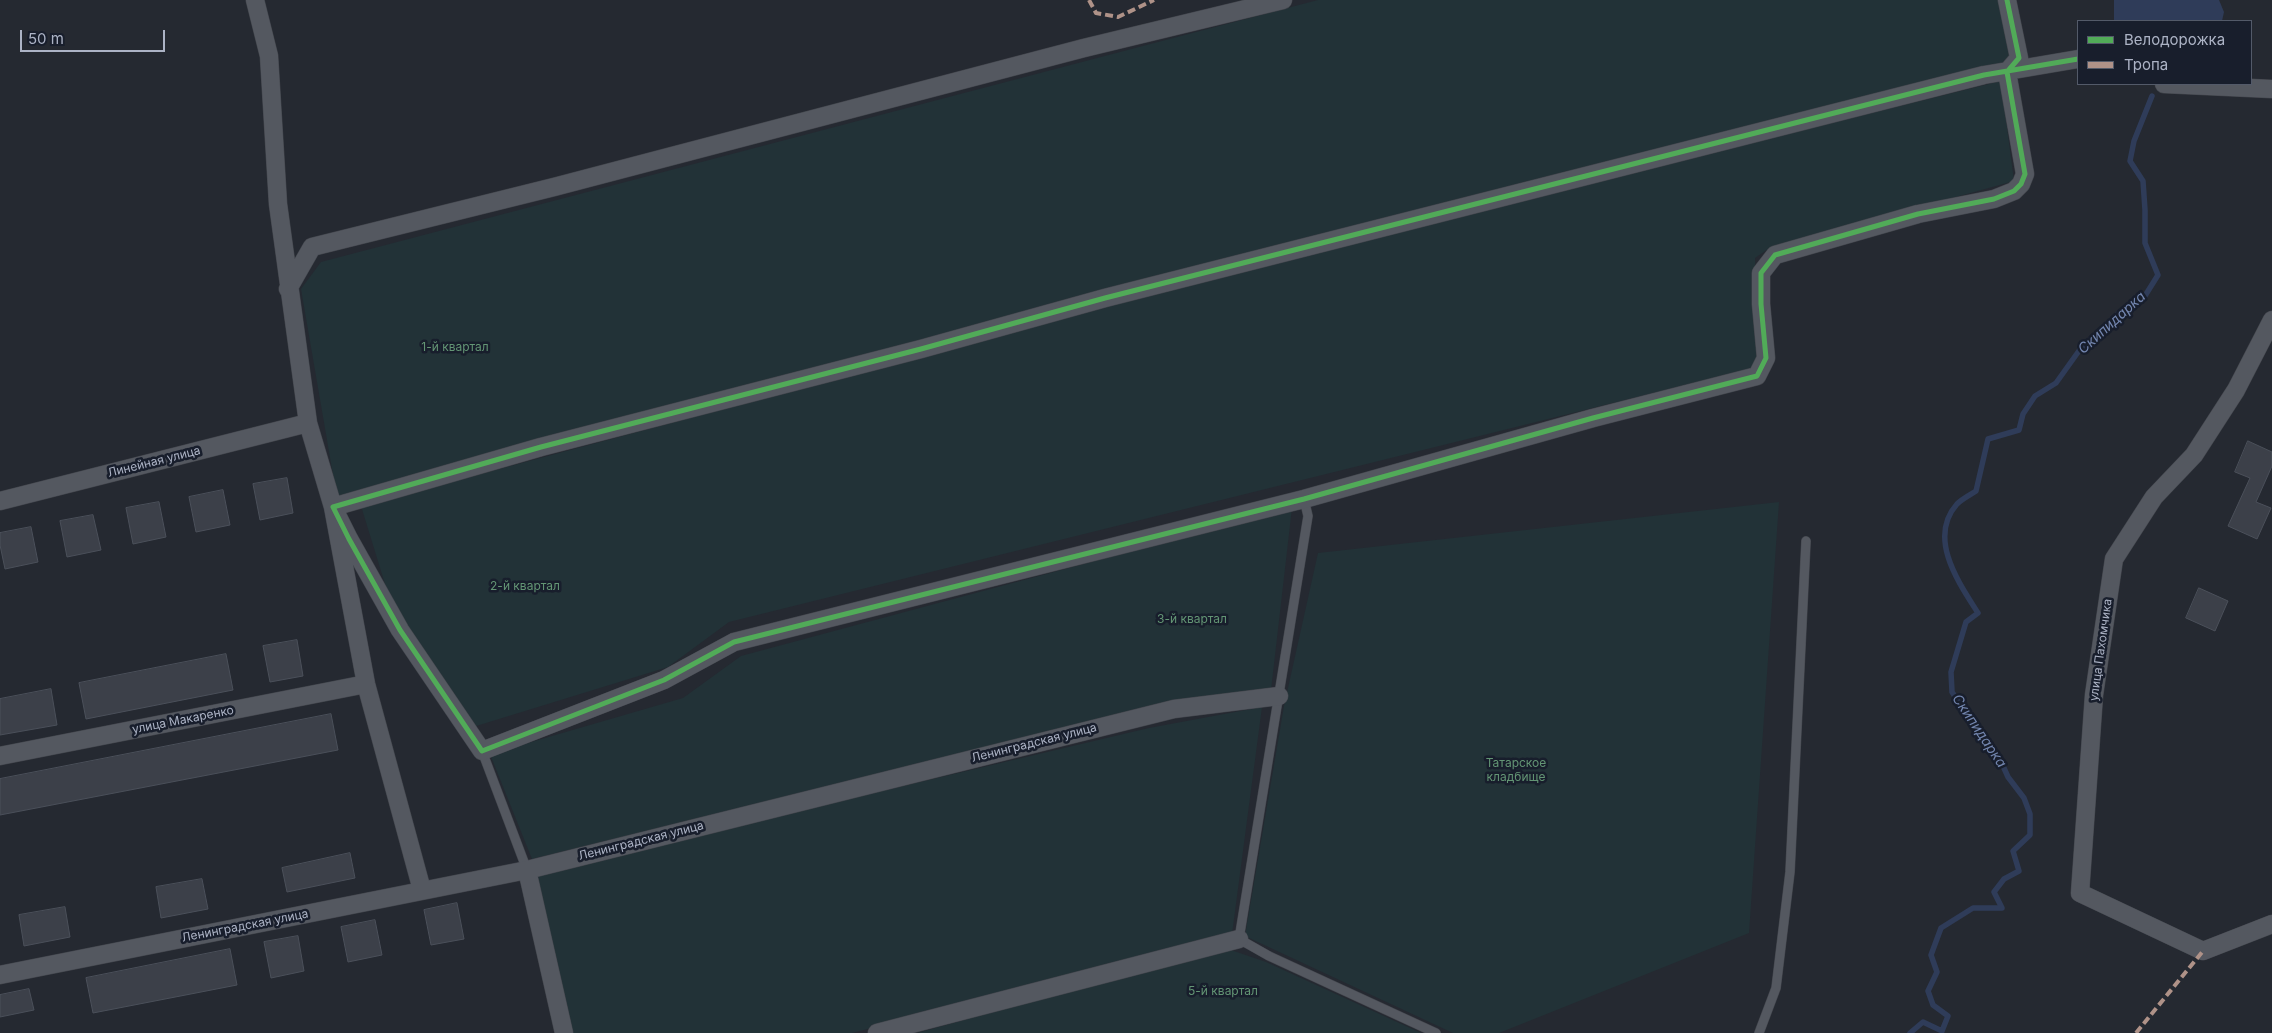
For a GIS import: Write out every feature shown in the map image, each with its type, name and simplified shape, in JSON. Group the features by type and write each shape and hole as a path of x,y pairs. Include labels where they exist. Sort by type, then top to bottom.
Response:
{"street":[{"path":"255,0 269,56 278,204 288,289 308,423 333,507 366,684 422,890"},
{"path":"288,289 312,247 544,189 1084,48 1283,0"},
{"path":"2007,0 2019,58 2007,72"},
{"path":"333,507 541,447 921,349 1105,298 1975,77 2077,60"},
{"path":"333,507 400,630 482,751 664,680 734,642 1304,499 1592,418 1757,376 1766,358 1761,304 1761,273 1775,255 1918,214 1994,199 2014,191 2021,184 2025,174 2007,72"},
{"path":"2186,85 2272,89"},
{"name":"улица Пахомчика","path":"2272,320 2236,390 2194,455 2154,497 2114,559 2094,695 2080,893 2203,951 2272,924"},
{"name":"Линейная улица","path":"0,501 308,423"},
{"name":"улица Макаренко","path":"0,756 366,684"},
{"name":"Ленинградская улица","path":"0,975 527,870 1174,708 1279,696"},
{"path":"527,870 564,1033"},
{"path":"878,1033 1240,938"}],"lane":[{"path":"1304,499 1308,516 1240,938 1268,956 1436,1033"},
{"path":"1759,1033 1776,988 1790,872 1806,541"},
{"path":"482,751 527,870"}],"green space":[{"name":"1-й квартал","path":"1318,0 2001,0 2013,61 337,498 301,289 321,262"},
{"name":"2-й квартал","path":"2001,81 2014,181 1768,249 1755,258 1758,367 729,622 668,667 473,727 393,610 361,506 1325,248"},
{"name":"Татарское кладбище","path":"1779,502 1749,933 1499,1033 1453,1033 1245,936 1284,706 1318,553"},
{"name":"3-й квартал","path":"1292,508 1271,690 1171,703 532,859 490,754 683,698 741,656"},
{"path":"1262,707 1232,934 852,1033 572,1033 534,873 1149,728"},
{"name":"5-й квартал","path":"1225,948 1266,962 1421,1033 917,1033"}],"water":[{"path":"2114,0 2219,0 2224,12 2222,20 2114,20"}],"building":[{"path":"2248,441 2272,452 2272,466 2256,502 2271,508 2257,539 2228,526 2250,478 2235,472"},
{"path":"287,478 293,513 260,520 253,484"},
{"path":"223,490 230,525 196,532 189,497"},
{"path":"159,502 166,537 133,544 126,508"},
{"path":"93,515 101,550 67,557 60,521"},
{"path":"31,527 38,562 5,569 0,545 0,533"},
{"path":"2199,588 2228,601 2215,631 2186,618"},
{"path":"297,640 303,676 270,682 263,646"},
{"path":"226,654 233,690 86,719 79,683"},
{"path":"51,689 57,725 0,735 0,699"},
{"path":"331,714 338,750 0,815 0,779"},
{"path":"350,853 355,878 287,892 282,868"},
{"path":"202,879 208,909 161,918 156,887"},
{"path":"457,903 464,939 431,945 424,910"},
{"path":"65,907 70,937 24,946 19,915"},
{"path":"375,920 382,955 348,962 341,927"},
{"path":"298,936 304,971 271,978 264,942"},
{"path":"230,949 237,985 93,1013 86,978"},
{"path":"29,989 34,1010 0,1017 0,995"}],"waterway":[{"name":"Скипидарка","path":"1910,1033 1923,1022 1942,1031 1948,1016 1933,1005 1928,991 1937,972 1931,955 1941,928 1973,908 2002,908 1994,892 2004,879 2019,871 2013,851 2030,835 2030,814 2024,798 2008,777 1999,757 1980,735 1952,692 1951,672 1966,622 1978,613 1962,588 1949,560 1945,546 1945,531 1949,517 1957,504 1976,491 1988,439 2019,430 2023,414 2035,396 2056,383 2081,348 2119,313 2143,299 2158,275 2145,243 2143,181 2130,161 2134,141 2152,96"}],"marked path":[{"path":"1089,0 1096,13 1118,17 1154,0"},
{"path":"2136,1033 2203,951"}],"cycle path":[{"path":"2007,0 2019,58 2008,71"},
{"path":"2008,71 2077,59"},
{"path":"2008,71 2025,174 2021,184 2014,191 1994,199 1918,214 1775,255 1761,273 1761,304 1766,358 1757,376 1593,418 1304,499 734,642 664,680 482,751 400,630 333,507 541,447 921,349 1105,298 1984,75 2008,71"}]}
